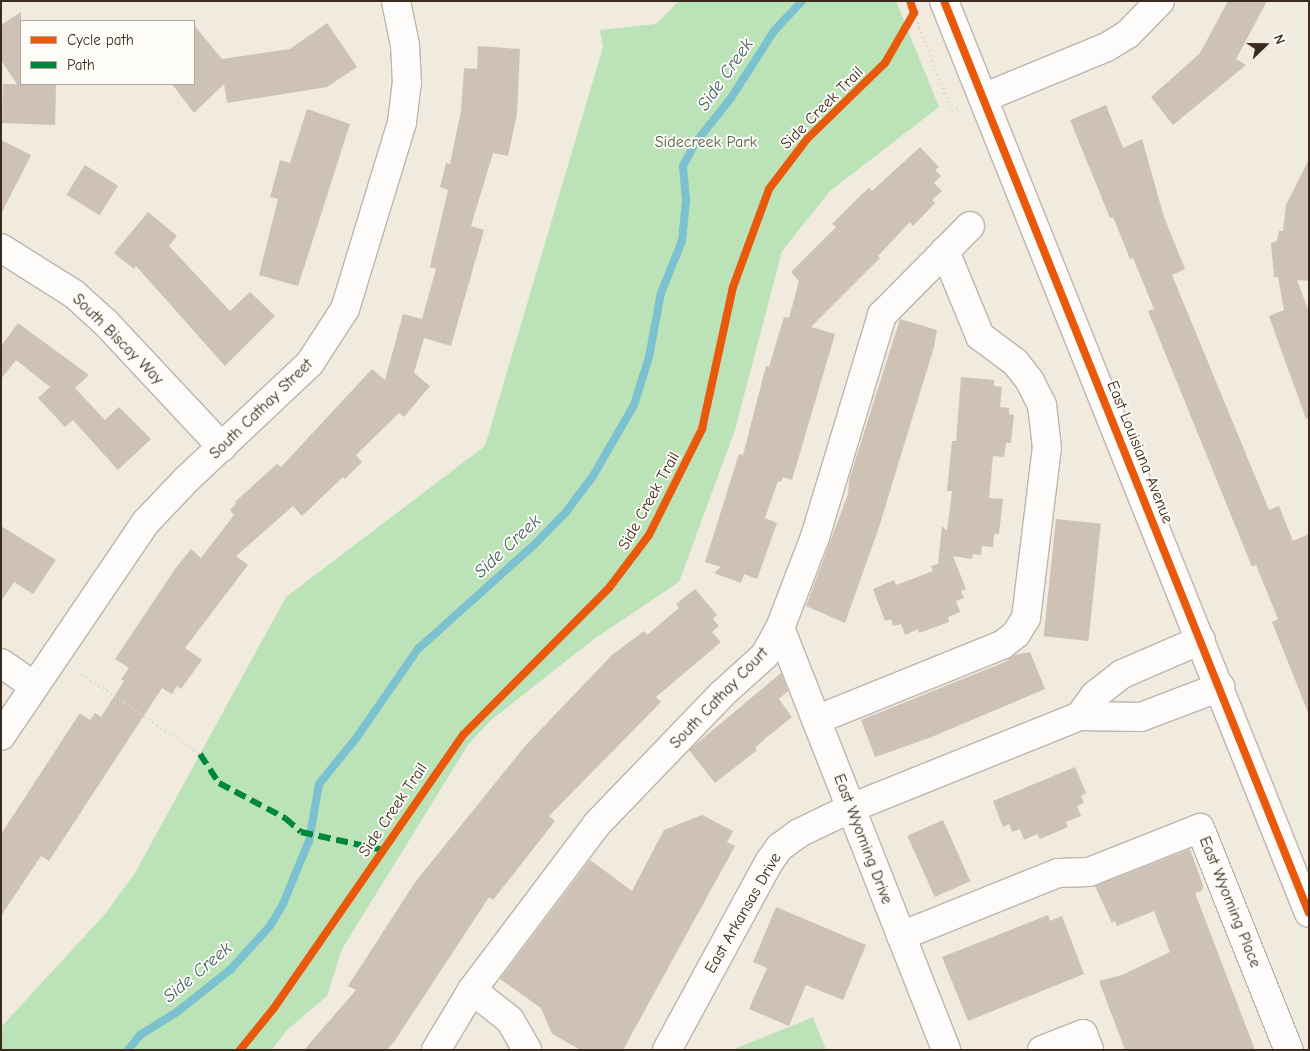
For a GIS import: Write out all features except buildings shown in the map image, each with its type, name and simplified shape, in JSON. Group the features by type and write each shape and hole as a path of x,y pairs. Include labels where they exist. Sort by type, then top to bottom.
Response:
{"street":[{"name":"South Cathay Street","path":"1,736 146,522 222,446 310,363 345,309 402,122 407,83 405,45 396,1"},
{"name":"East Louisiana Avenue","path":"944,1 1309,913"},
{"path":"983,98 1107,47 1128,34 1160,1"},
{"name":"South Cathay Court","path":"436,1050 472,990 597,824 722,694 765,655 780,628 815,537 882,315 970,226"},
{"name":"South Biscay Way","path":"1,248 74,294 106,323 222,446"},
{"path":"816,720 1002,646 1016,634 1026,618 1047,448 1042,406 1030,381 1015,362 980,336 945,251"},
{"name":"East Wyoming Drive","path":"780,628 946,1050"},
{"path":"1080,716 1095,695 1122,674 1201,640"},
{"path":"1,663 34,686"},
{"path":"851,808 1080,716 1141,717 1220,687"},
{"name":"East Arkansas Drive","path":"667,1050 769,862 780,848 799,833 851,808"},
{"name":"East Wyoming Place","path":"901,936 1058,873 1089,872 1200,828 1289,1050"},
{"path":"472,990 510,1020 528,1050"},
{"path":"1042,1050 1083,1034 1089,1050"}],"path":[{"path":"55,655 200,754"}],"green space":[{"name":"Sidecreek Park","path":"679,1 896,1 939,107 830,191 782,251 735,430 679,582 594,639 490,721 468,745 342,949 327,996 286,1031 272,1050 1,1050 1,1027 105,914 135,873 286,597 485,446 603,47 600,30 656,24"},
{"path":"813,1017 826,1050 732,1050"}],"waterway":[{"name":"Side Creek","path":"128,1050 140,1035 177,1012 231,969 270,926 283,904 309,841 319,784 357,737 418,649 534,545 566,512 593,476 634,405 649,357 661,293 682,241 686,200 683,166 696,142 731,98 774,31 802,1"}],"marked path":[{"path":"200,754 219,783 285,818 301,832 383,850"}],"cycle path":[{"name":"Side Creek Trail","path":"240,1050 274,1008 463,735 609,588 649,535 702,429 733,287 769,189 807,139 885,63 914,13 910,1"},
{"path":"944,1 1309,913"}]}
